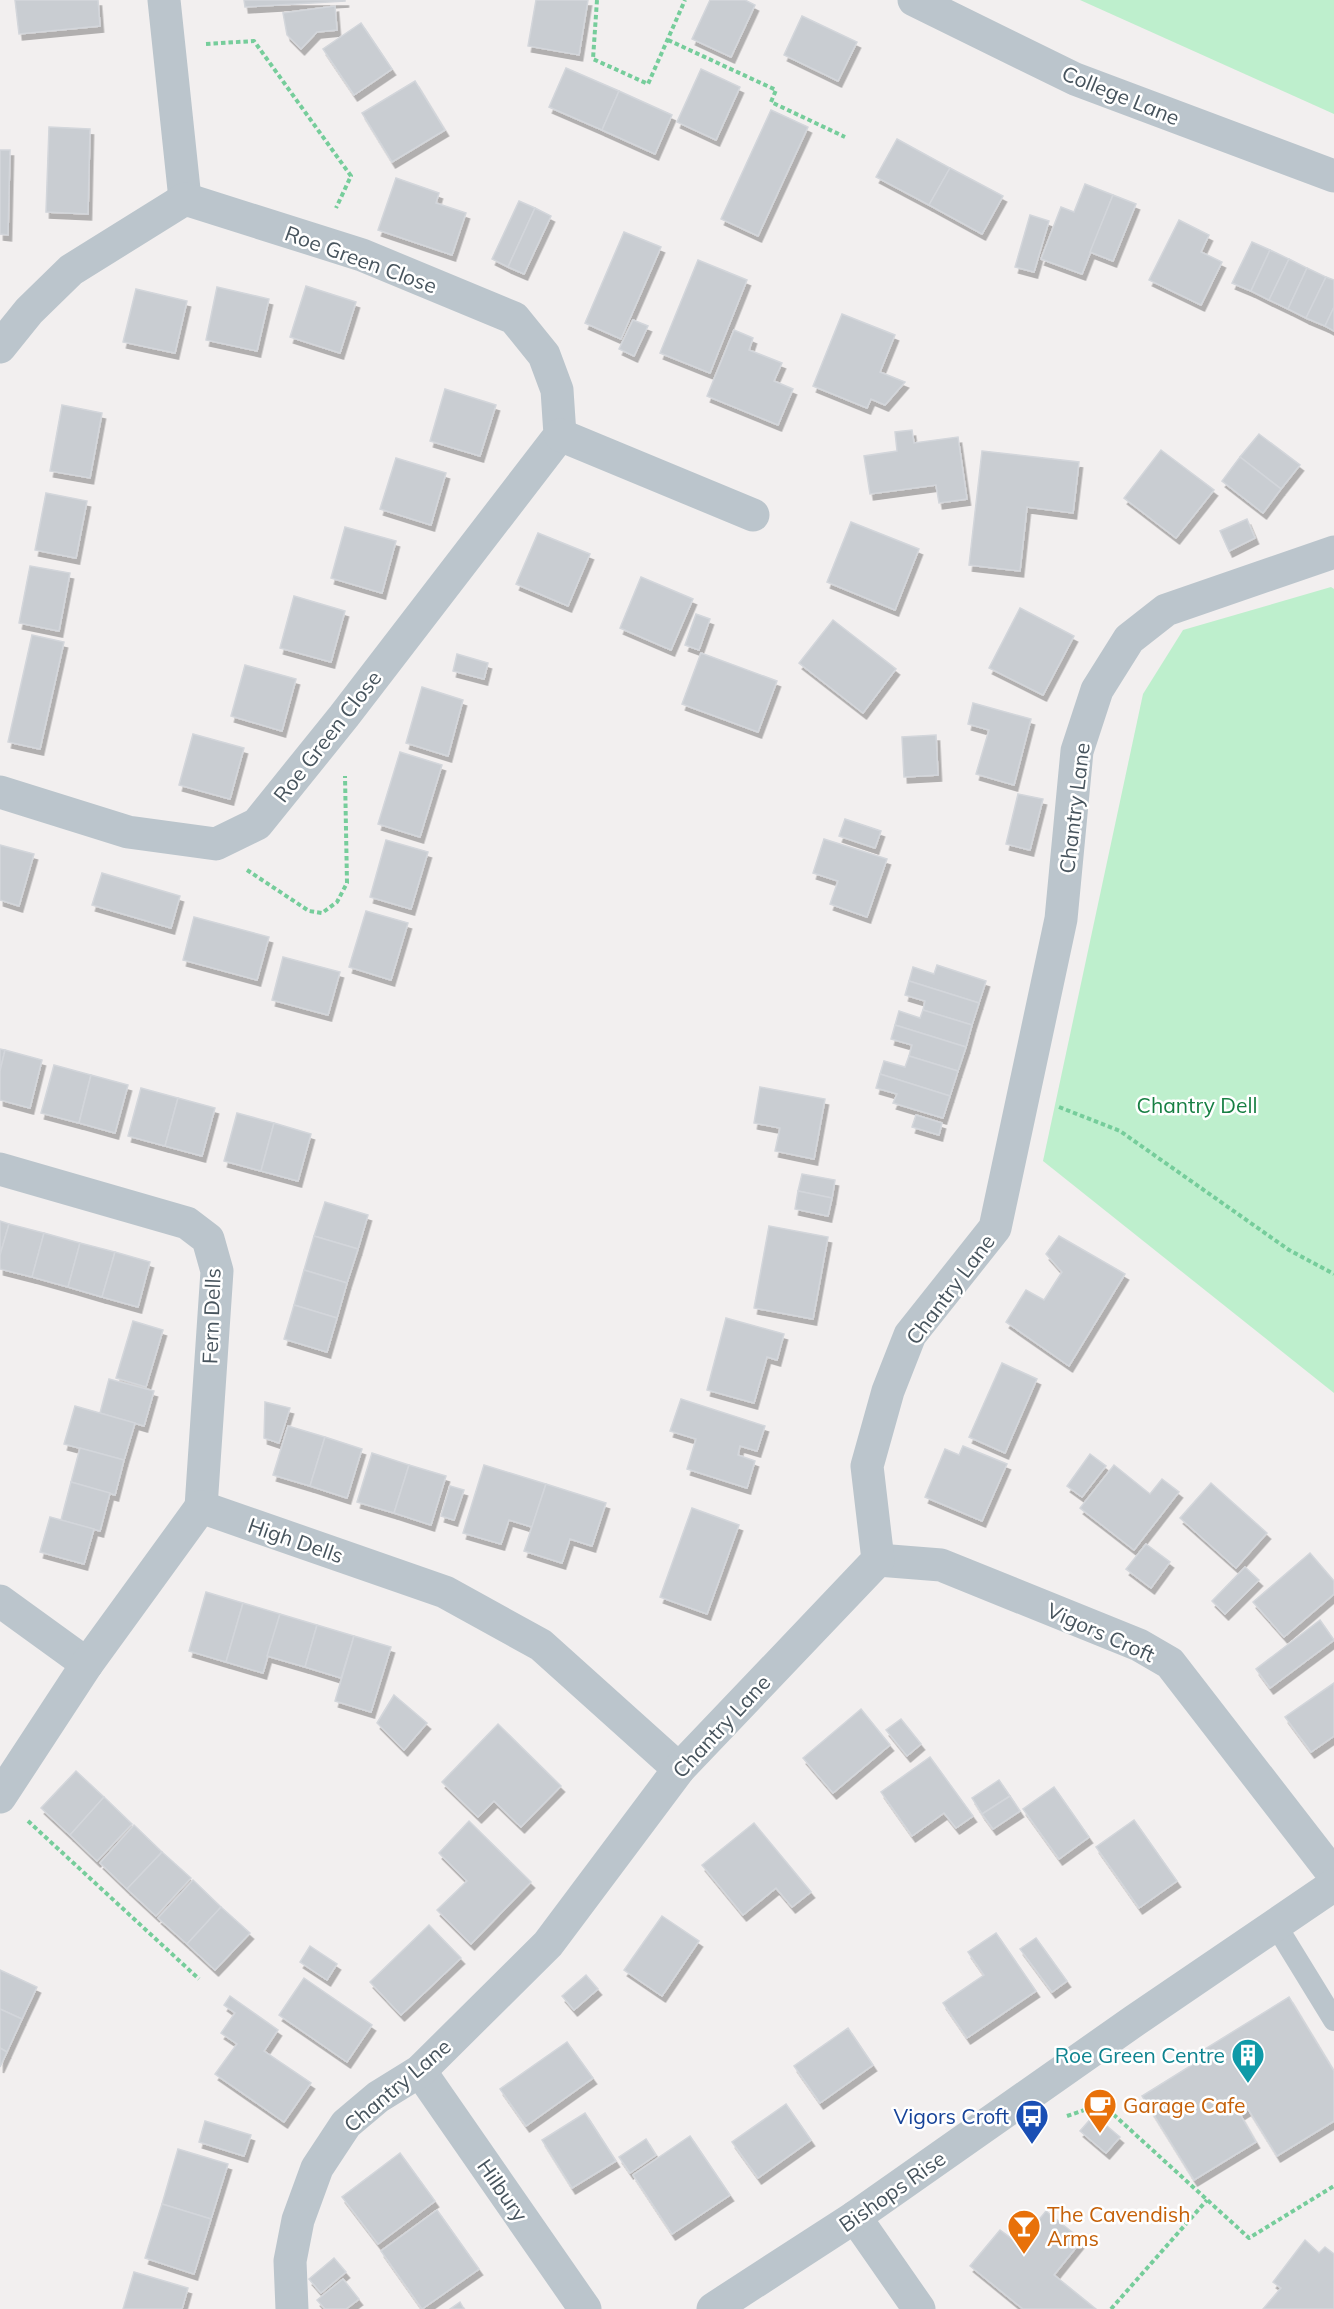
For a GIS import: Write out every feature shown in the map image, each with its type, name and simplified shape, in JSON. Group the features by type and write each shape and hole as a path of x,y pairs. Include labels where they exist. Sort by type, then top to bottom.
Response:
{"street":[{"path":"0,348 29,311 71,270 185,199 164,0"},
{"name":"College Lane","path":"914,0 1075,79 1334,176"},
{"name":"Roe Green Close","path":"185,199 362,255 514,318 544,355 557,390 560,435 344,716 257,824 216,844"},
{"path":"560,435 753,515"},
{"name":"Chantry Lane","path":"292,2309 290,2261 298,2220 317,2168 346,2124 378,2097 420,2071 548,1944 679,1769 878,1560 867,1466 888,1391 910,1335 996,1228 1061,919 1077,751 1098,690 1130,639 1166,610 1334,552"},
{"path":"0,792 128,832 216,844"},
{"name":"Fern Dells","path":"0,1169 187,1222 208,1239 217,1271 201,1507"},
{"path":"1,1796 87,1664 201,1507"},
{"name":"High Dells","path":"201,1507 445,1592 541,1645 679,1769"},
{"name":"Vigors Croft","path":"878,1560 941,1565 1139,1645 1170,1663 1334,1875"},
{"path":"0,1601 87,1664"},
{"name":"Bishops Rise","path":"713,2309 855,2217 1334,1884"},
{"name":"Hilbury","path":"420,2071 585,2309"},
{"path":"855,2217 919,2309"}],"lane":[{"path":"1275,1924 1334,2020"}],"path":[{"path":"597,0 593,59 648,84 685,0"},
{"path":"668,40 776,90 771,102 845,137"},
{"path":"169,47 255,41 351,176 319,242"},
{"path":"216,844 251,873 309,911 322,913 337,902 347,883 344,716"},
{"path":"1055,1106 1120,1131 1289,1250 1334,1274"},
{"path":"1,1796 199,1979"},
{"path":"1062,2117 1102,2104 1249,2238 1334,2186"},
{"path":"1111,2309 1207,2200"}],"green space":[{"path":"1080,0 1334,0 1334,114"},
{"name":"Chantry Dell","path":"1331,587 1334,589 1334,1393 1043,1161 1143,694 1183,630"}],"building":[{"path":"15,0 98,0 100,26 19,34"},
{"path":"244,0 345,0 345,1 245,7"},
{"path":"536,0 588,0 579,55 528,46"},
{"path":"710,0 745,0 755,5 731,57 692,39"},
{"path":"335,6 337,30 317,32 301,49 287,35 283,13"},
{"path":"802,16 857,42 838,81 784,55"},
{"path":"361,23 392,69 354,95 323,49"},
{"path":"566,68 619,91 602,130 549,107"},
{"path":"701,69 740,87 716,140 677,122"},
{"path":"415,81 445,130 392,162 362,113"},
{"path":"619,91 672,115 655,154 602,130"},
{"path":"771,110 808,127 758,236 721,219"},
{"path":"49,127 90,129 88,214 46,212"},
{"path":"897,139 950,168 929,205 876,177"},
{"path":"0,150 10,150 8,235 0,234"},
{"path":"950,168 1003,196 982,234 929,205"},
{"path":"396,178 439,193 436,203 466,213 452,255 378,230"},
{"path":"1085,184 1113,195 1082,274 1041,259 1061,207 1074,212"},
{"path":"1113,195 1136,204 1113,261 1090,252"},
{"path":"519,201 535,208 508,267 492,259"},
{"path":"535,208 551,216 524,274 508,267"},
{"path":"1030,215 1049,221 1034,272 1015,267"},
{"path":"1179,220 1209,235 1201,252 1222,262 1201,305 1149,280"},
{"path":"624,232 661,247 621,339 585,323"},
{"path":"1252,242 1270,250 1251,291 1232,283"},
{"path":"1270,250 1289,259 1269,300 1251,291"},
{"path":"1289,259 1307,268 1288,309 1269,300"},
{"path":"698,260 747,280 710,373 660,353"},
{"path":"1307,268 1326,277 1306,318 1288,309"},
{"path":"1326,277 1334,280 1334,307 1325,326 1306,318"},
{"path":"306,286 356,302 340,353 290,337"},
{"path":"217,287 269,299 257,351 206,340"},
{"path":"136,289 187,301 175,353 123,342"},
{"path":"1334,307 1334,331 1325,326"},
{"path":"842,314 895,335 880,372 905,382 885,405 871,399 867,408 813,386"},
{"path":"633,320 648,326 634,356 619,349"},
{"path":"734,330 753,338 749,350 782,363 774,381 793,389 778,425 707,396"},
{"path":"445,389 496,405 480,456 430,441"},
{"path":"62,405 102,413 90,478 50,471"},
{"path":"912,430 914,443 958,437 967,499 939,503 936,485 870,494 864,456 897,451 895,432"},
{"path":"1259,434 1300,465 1281,489 1240,457"},
{"path":"1161,450 1214,490 1176,538 1124,498"},
{"path":"982,451 1079,462 1073,513 1027,507 1020,571 969,565"},
{"path":"1240,457 1281,489 1263,513 1222,481"},
{"path":"396,458 446,473 431,525 380,509"},
{"path":"46,493 87,501 76,558 35,550"},
{"path":"1247,519 1255,538 1229,551 1220,531"},
{"path":"851,522 919,549 895,610 827,582"},
{"path":"345,527 396,541 382,593 331,578"},
{"path":"538,533 590,554 568,606 516,584"},
{"path":"30,566 70,573 59,631 19,623"},
{"path":"641,577 693,599 671,650 620,628"},
{"path":"294,596 345,611 331,662 280,648"},
{"path":"1020,608 1074,636 1043,695 989,668"},
{"path":"696,614 710,619 699,650 685,645"},
{"path":"833,620 896,669 863,713 799,663"},
{"path":"32,635 64,642 40,749 8,742"},
{"path":"701,653 777,681 758,732 682,704"},
{"path":"457,654 488,663 484,679 453,671"},
{"path":"245,665 296,679 282,731 231,716"},
{"path":"422,687 463,700 448,756 406,743"},
{"path":"973,703 1031,719 1014,785 976,774 989,730 968,724"},
{"path":"193,734 244,748 230,799 179,785"},
{"path":"936,735 938,775 904,777 902,737"},
{"path":"400,752 442,765 420,837 378,824"},
{"path":"1018,794 1043,799 1030,850 1006,844"},
{"path":"845,819 881,831 875,848 839,836"},
{"path":"824,839 887,859 867,917 830,904 838,881 813,873"},
{"path":"386,840 428,852 411,909 370,897"},
{"path":"0,845 34,854 19,906 0,900"},
{"path":"102,873 180,896 171,928 92,905"},
{"path":"366,911 408,923 391,980 349,967"},
{"path":"194,917 269,937 257,980 183,960"},
{"path":"283,957 340,972 328,1015 272,1000"},
{"path":"937,965 986,981 979,1003 909,981 913,967 934,974"},
{"path":"909,981 979,1003 972,1025 923,1010 925,1001 905,995"},
{"path":"923,1010 972,1025 966,1047 895,1025 899,1011 920,1018"},
{"path":"895,1025 966,1047 958,1071 909,1056 912,1045 891,1039"},
{"path":"0,1049 5,1050 0,1071"},
{"path":"5,1050 42,1060 30,1108 0,1100 0,1071"},
{"path":"909,1056 958,1071 950,1096 880,1074 884,1061 905,1067"},
{"path":"54,1065 91,1075 79,1123 41,1113"},
{"path":"880,1074 950,1096 943,1118 893,1103 897,1094 876,1088"},
{"path":"91,1075 128,1085 115,1133 79,1123"},
{"path":"760,1087 825,1099 814,1159 775,1151 780,1128 754,1123"},
{"path":"141,1088 178,1098 165,1146 128,1136"},
{"path":"178,1098 215,1108 202,1156 165,1146"},
{"path":"237,1113 274,1123 261,1171 224,1161"},
{"path":"916,1115 942,1123 939,1135 912,1127"},
{"path":"274,1123 311,1134 298,1181 261,1171"},
{"path":"802,1174 835,1180 832,1198 798,1191"},
{"path":"798,1191 832,1198 828,1216 795,1209"},
{"path":"325,1202 368,1215 358,1249 314,1236"},
{"path":"0,1221 9,1224 0,1255"},
{"path":"9,1224 44,1233 32,1277 0,1269 0,1255"},
{"path":"769,1226 828,1237 813,1319 754,1308"},
{"path":"44,1233 80,1243 68,1287 32,1277"},
{"path":"314,1236 358,1249 347,1283 304,1270"},
{"path":"1059,1236 1125,1274 1069,1366 1006,1322 1026,1290 1044,1300 1062,1272 1046,1254"},
{"path":"80,1243 115,1252 102,1297 68,1287"},
{"path":"115,1252 150,1262 138,1307 102,1297"},
{"path":"304,1270 347,1283 337,1318 294,1305"},
{"path":"294,1305 337,1318 327,1352 284,1339"},
{"path":"726,1318 784,1334 777,1360 767,1357 754,1403 707,1390"},
{"path":"133,1321 163,1330 146,1387 116,1378"},
{"path":"1002,1363 1037,1379 1005,1453 969,1437"},
{"path":"109,1379 154,1391 144,1426 100,1413"},
{"path":"681,1399 765,1426 757,1451 740,1446 738,1455 755,1461 747,1488 687,1469 696,1439 670,1431"},
{"path":"265,1402 290,1408 279,1443 264,1438"},
{"path":"75,1406 135,1423 124,1460 64,1444"},
{"path":"288,1426 325,1437 310,1486 273,1475"},
{"path":"325,1437 362,1449 347,1498 310,1486"},
{"path":"963,1446 1007,1464 982,1521 925,1497 945,1449 959,1455"},
{"path":"80,1448 124,1460 115,1495 71,1482"},
{"path":"372,1453 409,1465 394,1513 357,1502"},
{"path":"1090,1454 1106,1466 1082,1497 1067,1486"},
{"path":"409,1465 446,1476 431,1525 394,1513"},
{"path":"484,1465 546,1484 532,1527 509,1520 501,1544 463,1533"},
{"path":"1114,1465 1150,1494 1162,1479 1179,1492 1134,1550 1080,1508"},
{"path":"71,1482 110,1493 100,1531 61,1520"},
{"path":"1211,1483 1267,1533 1236,1568 1180,1518"},
{"path":"546,1484 606,1503 592,1546 570,1539 562,1563 524,1551"},
{"path":"450,1486 464,1490 454,1520 441,1516"},
{"path":"692,1508 739,1525 707,1614 660,1597"},
{"path":"50,1517 94,1529 84,1564 40,1552"},
{"path":"1146,1544 1170,1562 1151,1588 1126,1569"},
{"path":"1310,1553 1334,1581 1334,1594 1284,1637 1253,1602"},
{"path":"1245,1567 1259,1580 1225,1614 1212,1601"},
{"path":"206,1592 243,1603 226,1662 189,1651"},
{"path":"243,1603 280,1614 263,1673 226,1662"},
{"path":"280,1614 317,1625 305,1667 267,1656"},
{"path":"1320,1620 1334,1640 1270,1688 1256,1669"},
{"path":"317,1625 354,1636 341,1678 305,1667"},
{"path":"354,1636 391,1647 371,1712 335,1701"},
{"path":"1334,1683 1334,1736 1311,1752 1285,1717"},
{"path":"394,1695 427,1723 404,1750 377,1723"},
{"path":"861,1709 890,1745 833,1793 803,1758"},
{"path":"901,1719 921,1744 907,1756 886,1730"},
{"path":"498,1724 561,1786 521,1827 494,1801 478,1817 442,1782"},
{"path":"930,1757 973,1816 956,1828 944,1813 912,1836 881,1792"},
{"path":"76,1771 104,1797 70,1835 41,1808"},
{"path":"999,1780 1010,1796 982,1814 972,1798"},
{"path":"1054,1787 1089,1837 1059,1859 1023,1809"},
{"path":"1010,1796 1020,1811 993,1829 982,1814"},
{"path":"104,1797 132,1824 97,1861 70,1835"},
{"path":"1134,1820 1177,1881 1139,1908 1096,1847"},
{"path":"469,1821 531,1882 471,1944 437,1910 467,1881 439,1853"},
{"path":"754,1823 811,1892 792,1907 776,1888 743,1915 702,1865"},
{"path":"134,1825 162,1852 127,1889 100,1863"},
{"path":"162,1852 191,1878 156,1916 127,1889"},
{"path":"193,1880 221,1907 187,1944 158,1918"},
{"path":"221,1907 250,1933 215,1970 187,1944"},
{"path":"662,1916 699,1941 662,1996 624,1970"},
{"path":"429,1925 461,1958 401,2015 370,1982"},
{"path":"996,1933 1036,1991 967,2038 943,2003 984,1975 968,1952"},
{"path":"1036,1938 1067,1981 1052,1992 1020,1949"},
{"path":"310,1946 337,1964 327,1980 300,1962"},
{"path":"0,1970 37,1987 22,2019 0,2009"},
{"path":"586,1975 598,1989 574,2010 562,1996"},
{"path":"304,1978 372,2025 347,2062 279,2015"},
{"path":"230,1996 278,2030 264,2051 311,2083 284,2122 215,2074 237,2044 221,2033 235,2013 224,2005"},
{"name":"Roe Green Centre","path":"1289,1997 1334,2071 1334,2121 1277,2156 1248,2109 1240,2114 1256,2142 1194,2180 1142,2096 1208,2055 1205,2049"},
{"path":"0,2009 22,2019 7,2052 0,2048"},
{"path":"848,2028 873,2065 820,2103 794,2066"},
{"path":"567,2042 593,2078 526,2126 500,2089"},
{"path":"0,2048 7,2052 0,2067"},
{"path":"786,2104 811,2140 758,2178 732,2142"},
{"path":"585,2113 616,2161 572,2188 542,2140"},
{"name":"Garage Cafe","path":"1094,2115 1120,2137 1106,2153 1080,2131"},
{"path":"205,2121 251,2135 244,2156 199,2142"},
{"path":"690,2136 730,2195 672,2234 633,2175"},
{"path":"646,2139 656,2155 630,2173 619,2157"},
{"path":"178,2149 228,2164 211,2219 162,2204"},
{"path":"400,2153 435,2201 378,2244 342,2197"},
{"path":"162,2204 211,2219 194,2274 145,2258"},
{"path":"437,2210 479,2269 422,2309 381,2251"},
{"name":"The Cavendish Arms","path":"1046,2211 1082,2240 1054,2275 1096,2309 1023,2309 970,2266 1000,2230 1019,2244"},
{"path":"1305,2240 1319,2253 1325,2247 1334,2254 1334,2309 1263,2309 1281,2288 1273,2282"},
{"path":"334,2258 346,2272 321,2293 309,2279"},
{"path":"134,2272 188,2288 182,2309 123,2309"},
{"path":"343,2279 359,2299 346,2309 325,2309 317,2300"},
{"path":"460,2302 464,2309 450,2309"}],"place":[{"name":"Roe Green Centre","path":"1248,2084"},
{"name":"Garage Cafe","path":"1100,2134"},
{"name":"Vigors Croft","path":"1032,2145"},
{"name":"The Cavendish Arms","path":"1024,2255"}]}
